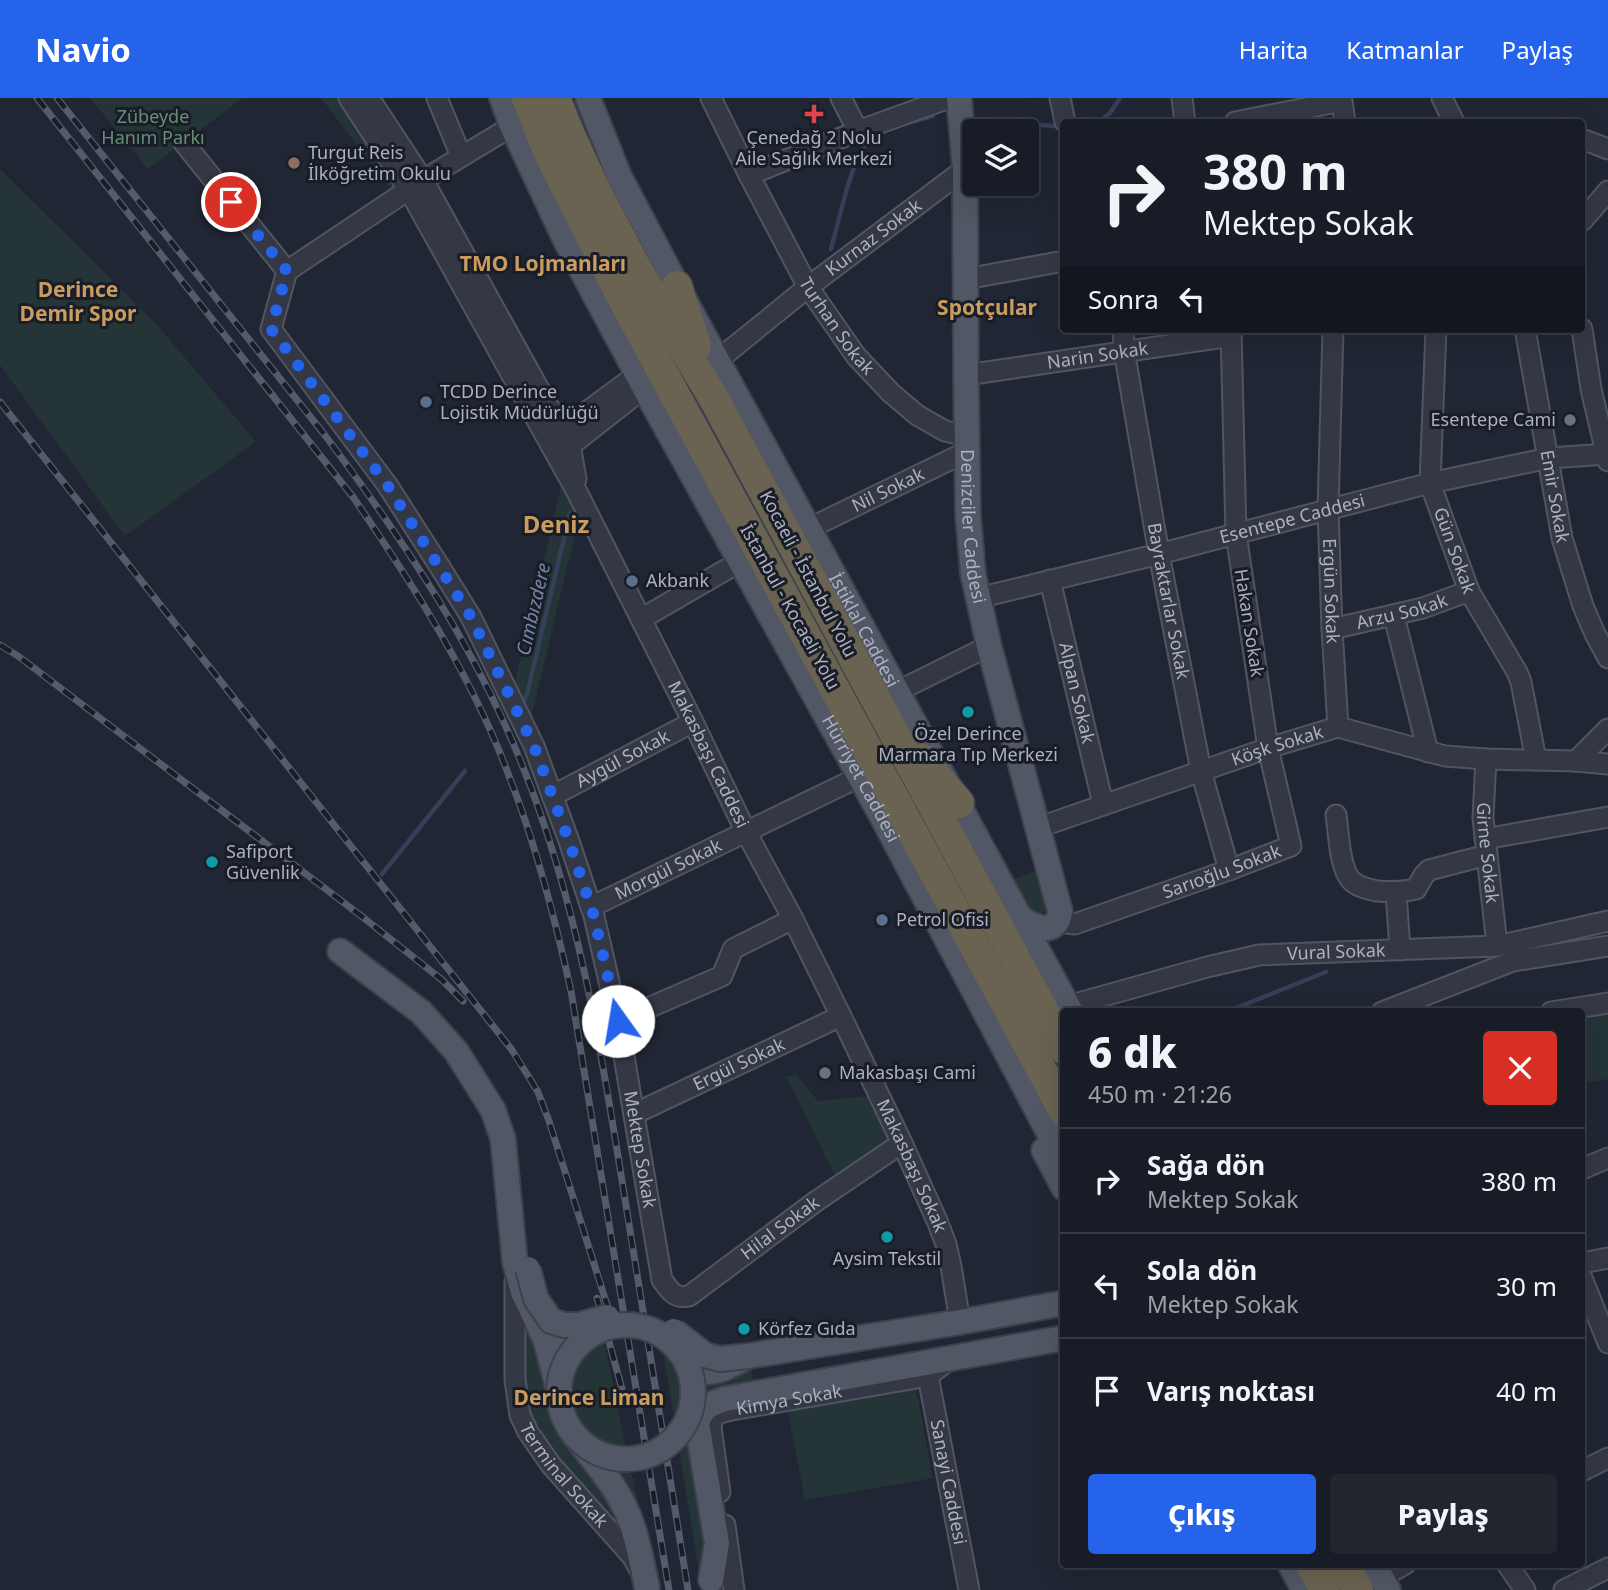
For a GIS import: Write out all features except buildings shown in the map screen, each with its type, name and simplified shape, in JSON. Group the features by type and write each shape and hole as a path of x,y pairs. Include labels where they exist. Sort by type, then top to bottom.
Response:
{"highway":[{"name":"İstanbul - Kocaeli Yolu","path":"527,98 550,156 625,303 1060,1104"},
{"name":"Kocaeli - İstanbul Yolu","path":"555,98 591,180 638,271 889,700 1060,1041"},
{"path":"677,286 714,399"},
{"path":"736,507 764,602"},
{"path":"889,700 959,803"},
{"path":"1313,1568 1325,1590"},
{"path":"1351,1568 1375,1581"}],"main road":[{"name":"Hürriyet Caddesi","path":"502,98 512,126 565,239 879,811 1060,1153"},
{"name":"İstiklal Caddesi","path":"588,98 619,176 808,529 889,700"},
{"name":"Denizciler Caddesi","path":"959,98 962,134"},
{"name":"Denizciler Caddesi","path":"965,196 969,526 974,574 989,646 1060,911 1039,923"},
{"path":"959,803 1039,923 1069,1008"},
{"path":"879,811 880,838 1060,1180"},
{"path":"345,945 438,1006 468,1040 492,1077 517,1132 526,1220 523,1292 546,1341 565,1420 625,1508 634,1531 647,1589"},
{"path":"522,1266 536,1298 560,1334 568,1339 587,1337"},
{"path":"551,1321 564,1325 579,1325 613,1315 643,1316 678,1334 705,1355 720,1359 1060,1304"},
{"path":"559,1392 566,1361 575,1348 587,1337 610,1326 636,1325 660,1334 696,1368 708,1372 721,1370 748,1356"},
{"path":"712,1585 717,1544 697,1423 708,1405 724,1399 1060,1339"},
{"path":"684,1358 692,1381 686,1435 712,1585"},
{"path":"572,1432 580,1441 600,1454 611,1458 635,1459 647,1456 677,1437 690,1412 710,1389 724,1387 755,1394"},
{"path":"1292,1568 1304,1590"}],"street":[{"name":"Makasbaşı Caddesi","path":"349,98 416,185"},
{"name":"Makasbaşı Caddesi","path":"369,98 560,443 578,494 841,1016"},
{"path":"437,98 461,156"},
{"name":"Turhan Sokak","path":"711,98 808,287 856,356 891,393 917,415 967,444"},
{"path":"841,98 858,131"},
{"path":"750,175 949,98"},
{"path":"1060,98 1064,119"},
{"path":"1182,98 1185,119"},
{"path":"1441,98 1452,119"},
{"path":"1250,119 1342,101 1345,119"},
{"path":"184,143 287,271 461,156 512,126"},
{"path":"1585,140 1608,149"},
{"name":"Kurnaz Sokak","path":"718,360 808,287 962,171"},
{"path":"1585,218 1608,191"},
{"path":"966,279 1060,262"},
{"name":"Mektep Sokak","path":"287,271 271,329 388,486 471,617 534,746 591,907 618,1021 662,1280"},
{"name":"Bayraktarlar Sokak","path":"1123,333 1159,554 1201,771 1229,870"},
{"name":"Narin Sokak","path":"966,375 1225,333"},
{"name":"Hakan Sokak","path":"1231,333 1236,534 1268,748"},
{"name":"Ergün Sokak","path":"1333,333 1328,509 1338,727"},
{"name":"Gün Sokak","path":"1436,333 1430,482 1469,591 1521,682 1536,760"},
{"name":"Emir Sokak","path":"1526,333 1556,511 1567,559 1583,606 1608,657"},
{"path":"1583,333 1591,389 1607,456"},
{"path":"560,443 641,380"},
{"name":"Nil Sokak","path":"808,529 967,444"},
{"name":"Esentepe Caddesi","path":"978,598 1159,554 1430,482 1549,458 1607,456"},
{"path":"641,620 741,561"},
{"name":"Alpan Sokak","path":"1050,580 1103,804"},
{"name":"Arzu Sokak","path":"1332,629 1441,603 1469,591"},
{"path":"1394,616 1428,752"},
{"path":"889,700 989,646"},
{"name":"Aygül Sokak","path":"552,796 693,722"},
{"name":"Köşk Sokak","path":"1037,828 1268,748 1338,727 1445,756 1608,764"},
{"path":"1576,761 1608,729"},
{"name":"Sarıoğlu Sokak","path":"1039,923 1075,923 1291,846 1268,748"},
{"name":"Girne Sokak","path":"1486,759 1483,818 1497,946"},
{"name":"Morgül Sokak","path":"591,907 859,777"},
{"path":"1336,815 1343,862 1353,883 1368,889 1396,892 1416,889 1429,870 1486,847 1608,817"},
{"path":"1396,892 1400,950"},
{"path":"618,1021 722,976 733,949 793,919"},
{"name":"Vural Sokak","path":"1072,1008 1207,967 1259,955 1497,946 1608,921"},
{"path":"1392,1008 1513,961 1608,946"},
{"path":"1576,1008 1608,1003"},
{"name":"Ergül Sokak","path":"634,1114 841,1016"},
{"name":"Makasbaşı Sokak","path":"841,1016 925,1192 946,1244 960,1322"},
{"name":"Hilal Sokak","path":"662,1280 676,1296 689,1296 815,1202 902,1143"},
{"path":"1585,1168 1608,1158"},
{"path":"1585,1262 1608,1258"},
{"name":"Terminal Sokak","path":"522,1266 515,1380 520,1415 528,1432 551,1465 632,1556 647,1589"},
{"path":"1585,1286 1608,1343"},
{"name":"Kimya Sokak","path":"734,1590 711,1427 713,1418 719,1413 732,1410 929,1377 950,1360"},
{"name":"Sanayi Caddesi","path":"929,1377 969,1590"},
{"path":"1585,1470 1608,1458"},
{"path":"1375,1581 1398,1568"},
{"path":"1510,1568 1525,1590"},
{"path":"1564,1590 1608,1568"}],"green space":[{"name":"Zübeyde Hanım Parkı","path":"90,98 243,98 148,169"},
{"path":"321,98 339,98 393,178 396,187 392,191"},
{"path":"0,169 158,326 256,442 125,536 0,365"},
{"path":"564,475 581,509 528,731 512,695"},
{"path":"1042,868 1048,907 1042,913 1029,912 1014,879"},
{"path":"1608,1015 1608,1079 1585,1083 1585,1018"},
{"path":"786,1076 797,1076 818,1101 871,1096 893,1142 835,1176"},
{"path":"515,1263 545,1277 548,1310 602,1329 658,1588 528,1432"},
{"path":"660,1334 668,1339 751,1365 753,1383 708,1404 709,1590 702,1590"},
{"path":"915,1384 933,1478 805,1500 787,1408"}],"waterway":[{"name":"Cımbızdere","path":"1103,119 1120,98"},
{"name":"Cımbızdere","path":"900,125 933,116"},
{"name":"Cımbızdere","path":"1039,125 1054,126"},
{"name":"Cımbızdere","path":"831,249 858,156 874,132"},
{"name":"Cımbızdere","path":"522,705 527,694 570,513"},
{"name":"Cımbızdere","path":"382,874 465,771"},
{"path":"1236,1008 1326,972"}],"railway":[{"path":"37,98 353,497 440,632 494,739 536,855 571,991 669,1590"},
{"path":"57,98 324,434 381,513 460,636 504,722 523,767 559,871 586,977 688,1590"},
{"path":"0,402 512,1050 538,1092 549,1121 608,1308"},
{"path":"0,645 360,915 441,979 463,1001"},
{"path":"597,1298 622,1389"}],"place":[{"name":"Çenedağ 2 Nolu Aile Sağlık Merkezi","path":"814,114"},
{"name":"Turgut Reis İlköğretim Okulu","path":"294,163"},
{"name":"TCDD Derince Lojistik Müdürlüğü","path":"426,402"},
{"name":"Esentepe Cami","path":"1570,420"},
{"name":"Akbank","path":"632,581"},
{"name":"Özel Derince Marmara Tıp Merkezi","path":"968,712"},
{"name":"Safiport Güvenlik","path":"212,862"},
{"name":"Petrol Ofisi","path":"882,920"},
{"name":"Makasbaşı Cami","path":"825,1073"},
{"name":"Aysim Tekstil","path":"887,1237"},
{"name":"Körfez Gıda","path":"744,1329"}],"district":[{"name":"TMO Lojmanları","path":"543,264"},
{"name":"Derince Demir Spor","path":"78,302"},
{"name":"Spotçular","path":"987,308"},
{"name":"Deniz","path":"556,525"},
{"name":"Derince Liman","path":"589,1398"}],"route":[{"path":"231,202 287,271 271,329 388,486 440,567 471,617 534,746 594,916 618,1021"}]}
